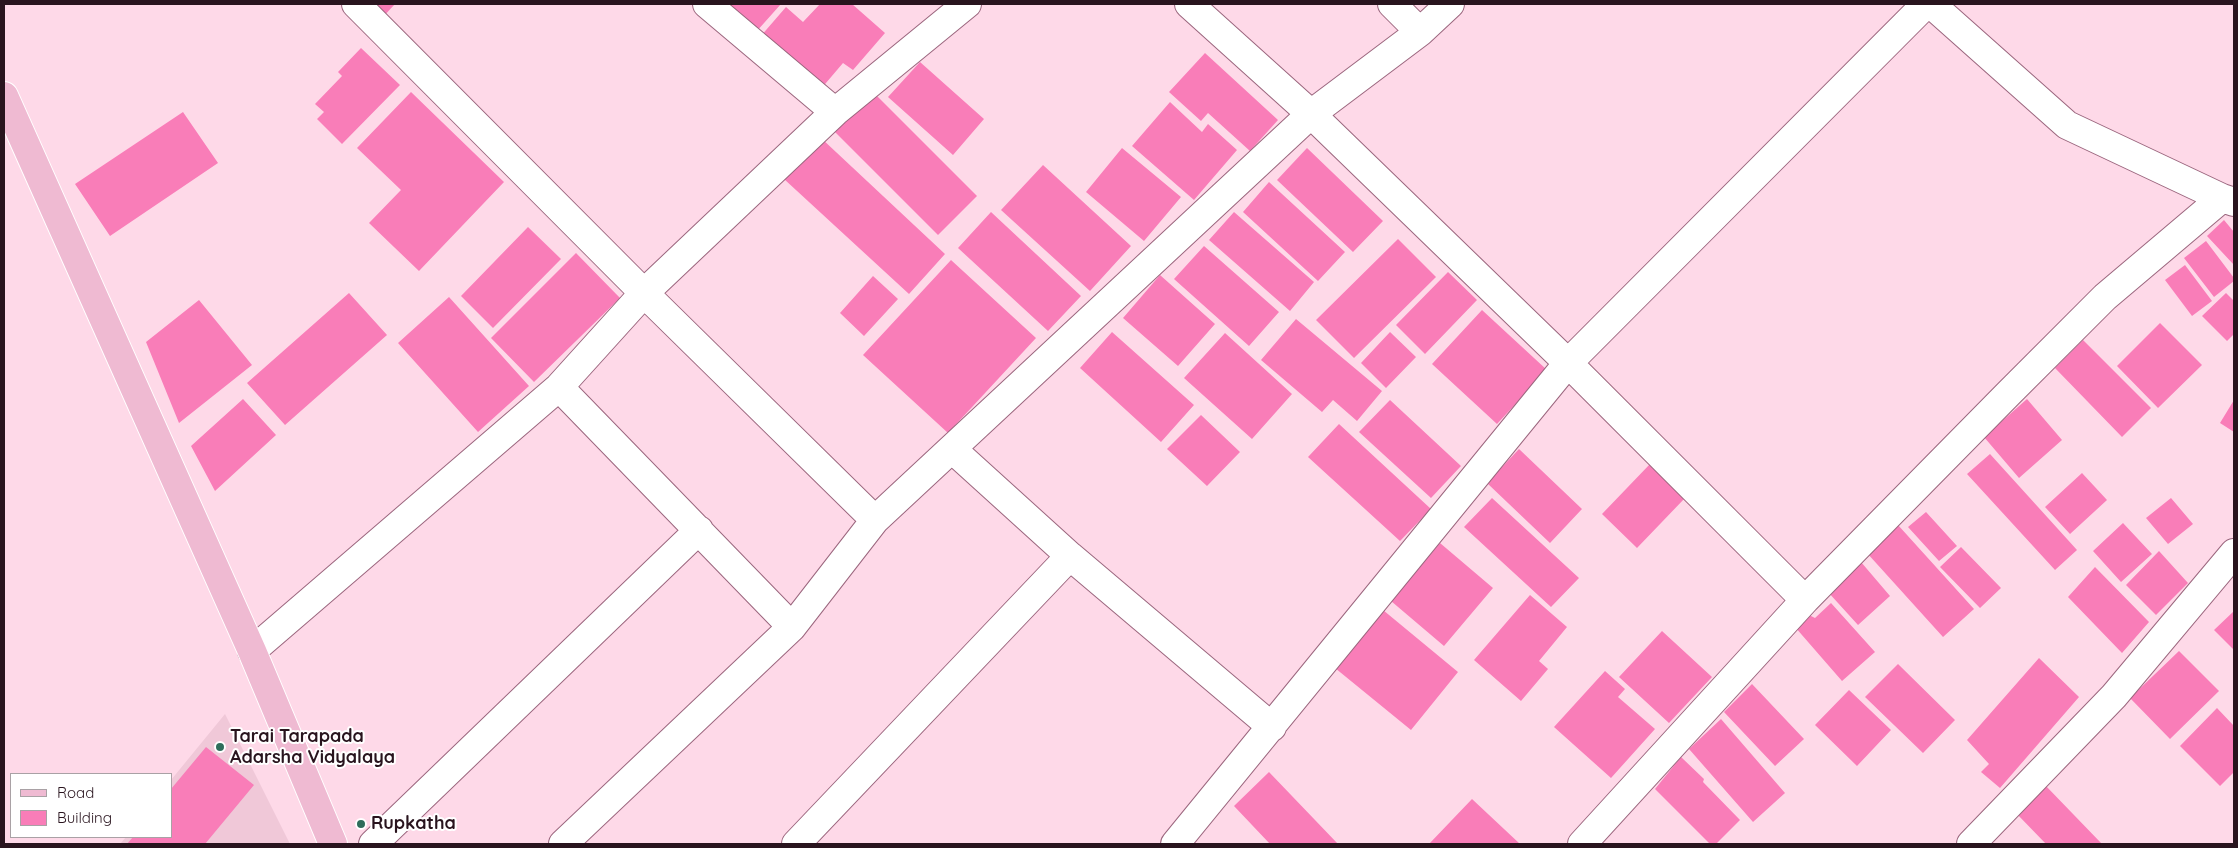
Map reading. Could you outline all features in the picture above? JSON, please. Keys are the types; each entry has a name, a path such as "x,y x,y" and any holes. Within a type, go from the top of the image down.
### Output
{"main road":[{"path":"4,96 252,651 333,844"}],"street":[{"path":"356,4 644,293 875,520"},
{"path":"707,4 835,112"},
{"path":"252,651 559,388 644,293 835,112 967,4"},
{"path":"1189,4 1311,114 1568,363 1805,600"},
{"path":"1392,4 1420,32"},
{"path":"563,844 792,627 875,520 1311,114 1420,32 1450,4"},
{"path":"1175,844 1568,363 1926,4"},
{"path":"1582,844 1805,600 2105,297 2228,200 2067,125 1931,4"},
{"path":"559,388 792,627"},
{"path":"952,449 1070,556 1272,727"},
{"path":"372,844 699,530"},
{"path":"1971,844 2114,696 2234,553"},
{"path":"796,844 1070,556"}],"shaded area":[{"name":"Tarai Tarapada Adarsha Vidyalaya","path":"225,714 290,844 120,844 125,838 172,838 172,779"}],"building":[{"path":"364,4 395,4 381,19"},
{"path":"724,4 781,4 756,32"},
{"path":"820,4 852,4 885,33 853,70 843,63 820,90 760,37 786,7 803,22"},
{"path":"361,48 400,85 342,144 317,119 324,112 315,104 342,76 338,72"},
{"path":"1205,53 1278,120 1250,151 1208,113 1201,121 1169,92"},
{"path":"920,62 984,119 953,155 888,97"},
{"path":"872,91 977,196 938,235 833,130"},
{"path":"411,92 504,182 419,271 369,223 401,190 357,148"},
{"path":"1170,102 1202,132 1208,124 1237,150 1194,200 1132,146"},
{"path":"183,112 218,163 110,236 75,184"},
{"path":"821,138 945,254 909,294 784,179"},
{"path":"1122,148 1181,197 1144,241 1086,192"},
{"path":"1307,148 1383,221 1353,252 1277,180"},
{"path":"1043,165 1131,246 1090,291 1001,210"},
{"path":"1269,182 1345,252 1318,281 1243,212"},
{"path":"991,212 1081,296 1048,331 958,248"},
{"path":"1234,212 1314,282 1290,311 1209,240"},
{"path":"2224,220 2234,232 2234,265 2207,236"},
{"path":"528,227 561,259 493,328 461,296"},
{"path":"1398,239 1436,277 1354,358 1316,320"},
{"path":"2206,241 2234,278 2234,281 2214,297 2184,258"},
{"path":"1204,246 1279,312 1249,346 1174,279"},
{"path":"576,253 620,298 534,382 491,338"},
{"path":"951,260 1036,338 948,433 863,355"},
{"path":"2185,265 2212,301 2192,316 2165,280"},
{"path":"1448,272 1477,300 1425,354 1396,325"},
{"path":"1160,275 1215,324 1178,366 1123,318"},
{"path":"873,276 898,299 864,336 840,313"},
{"path":"349,293 387,335 285,425 247,383"},
{"path":"2226,293 2234,301 2234,334 2227,341 2202,316"},
{"path":"449,297 529,386 478,432 398,343"},
{"path":"199,300 252,365 179,423 146,342"},
{"path":"1482,310 1547,370 1497,424 1432,364"},
{"path":"1296,319 1382,391 1357,421 1333,400 1322,412 1261,360"},
{"path":"2160,323 2202,365 2158,408 2117,366"},
{"path":"1112,332 1194,405 1161,442 1080,368"},
{"path":"1390,332 1416,357 1386,388 1361,363"},
{"path":"1225,333 1292,394 1252,439 1184,378"},
{"path":"2083,340 2151,408 2122,437 2055,368"},
{"path":"243,399 276,435 215,491 191,446"},
{"path":"2027,399 2062,440 2019,478 1984,437"},
{"path":"1390,400 1461,466 1431,498 1359,432"},
{"path":"2234,400 2234,432 2220,423"},
{"path":"1201,415 1240,452 1207,486 1167,449"},
{"path":"1339,424 1431,509 1400,541 1308,457"},
{"path":"1519,449 1582,509 1550,543 1487,483"},
{"path":"1990,454 2077,550 2055,570 1967,474"},
{"path":"1650,464 1685,498 1637,548 1602,514"},
{"path":"2082,473 2107,500 2070,534 2045,507"},
{"path":"1492,498 1579,578 1551,607 1464,527"},
{"path":"2171,498 2193,524 2168,544 2146,518"},
{"path":"1926,512 1957,546 1939,561 1908,527"},
{"path":"2123,523 2152,554 2121,582 2093,551"},
{"path":"1898,525 1974,609 1943,637 1867,553"},
{"path":"1440,543 1493,588 1444,646 1391,601"},
{"path":"1961,547 2001,588 1980,608 1940,567"},
{"path":"2159,551 2188,583 2156,615 2126,585"},
{"path":"1861,562 1890,596 1858,625 1828,592"},
{"path":"2095,567 2149,622 2122,653 2068,597"},
{"path":"1530,595 1567,627 1539,661 1548,669 1521,701 1474,660"},
{"path":"1831,603 1875,652 1842,681 1795,627 1809,615 1815,618"},
{"path":"1383,610 1458,672 1411,730 1335,668"},
{"path":"2234,611 2234,650 2214,630"},
{"path":"1662,631 1712,677 1669,723 1619,677"},
{"path":"2179,651 2219,691 2170,739 2130,698"},
{"path":"2039,658 2079,697 2000,788 1981,772 1989,764 1967,740"},
{"path":"1898,664 1955,720 1923,753 1865,697"},
{"path":"1605,671 1625,689 1618,697 1655,729 1611,778 1554,727"},
{"path":"1752,684 1804,739 1775,766 1724,712"},
{"path":"1849,690 1891,730 1857,766 1815,725"},
{"path":"2217,708 2234,726 2234,772 2220,786 2180,746"},
{"path":"1721,719 1785,793 1753,822 1689,749"},
{"path":"206,747 254,785 205,844 127,844 132,838 172,838 172,788"},
{"path":"1681,757 1704,779 1703,782 1740,820 1716,844 1710,844 1655,789"},
{"path":"1269,772 1338,844 1270,844 1234,806"},
{"path":"2045,785 2102,844 2046,844 2016,813"},
{"path":"1472,799 1520,844 1429,844"}],"place":[{"name":"Tarai Tarapada Adarsha Vidyalaya","path":"220,747"},
{"name":"Rupkatha","path":"361,824"}]}
